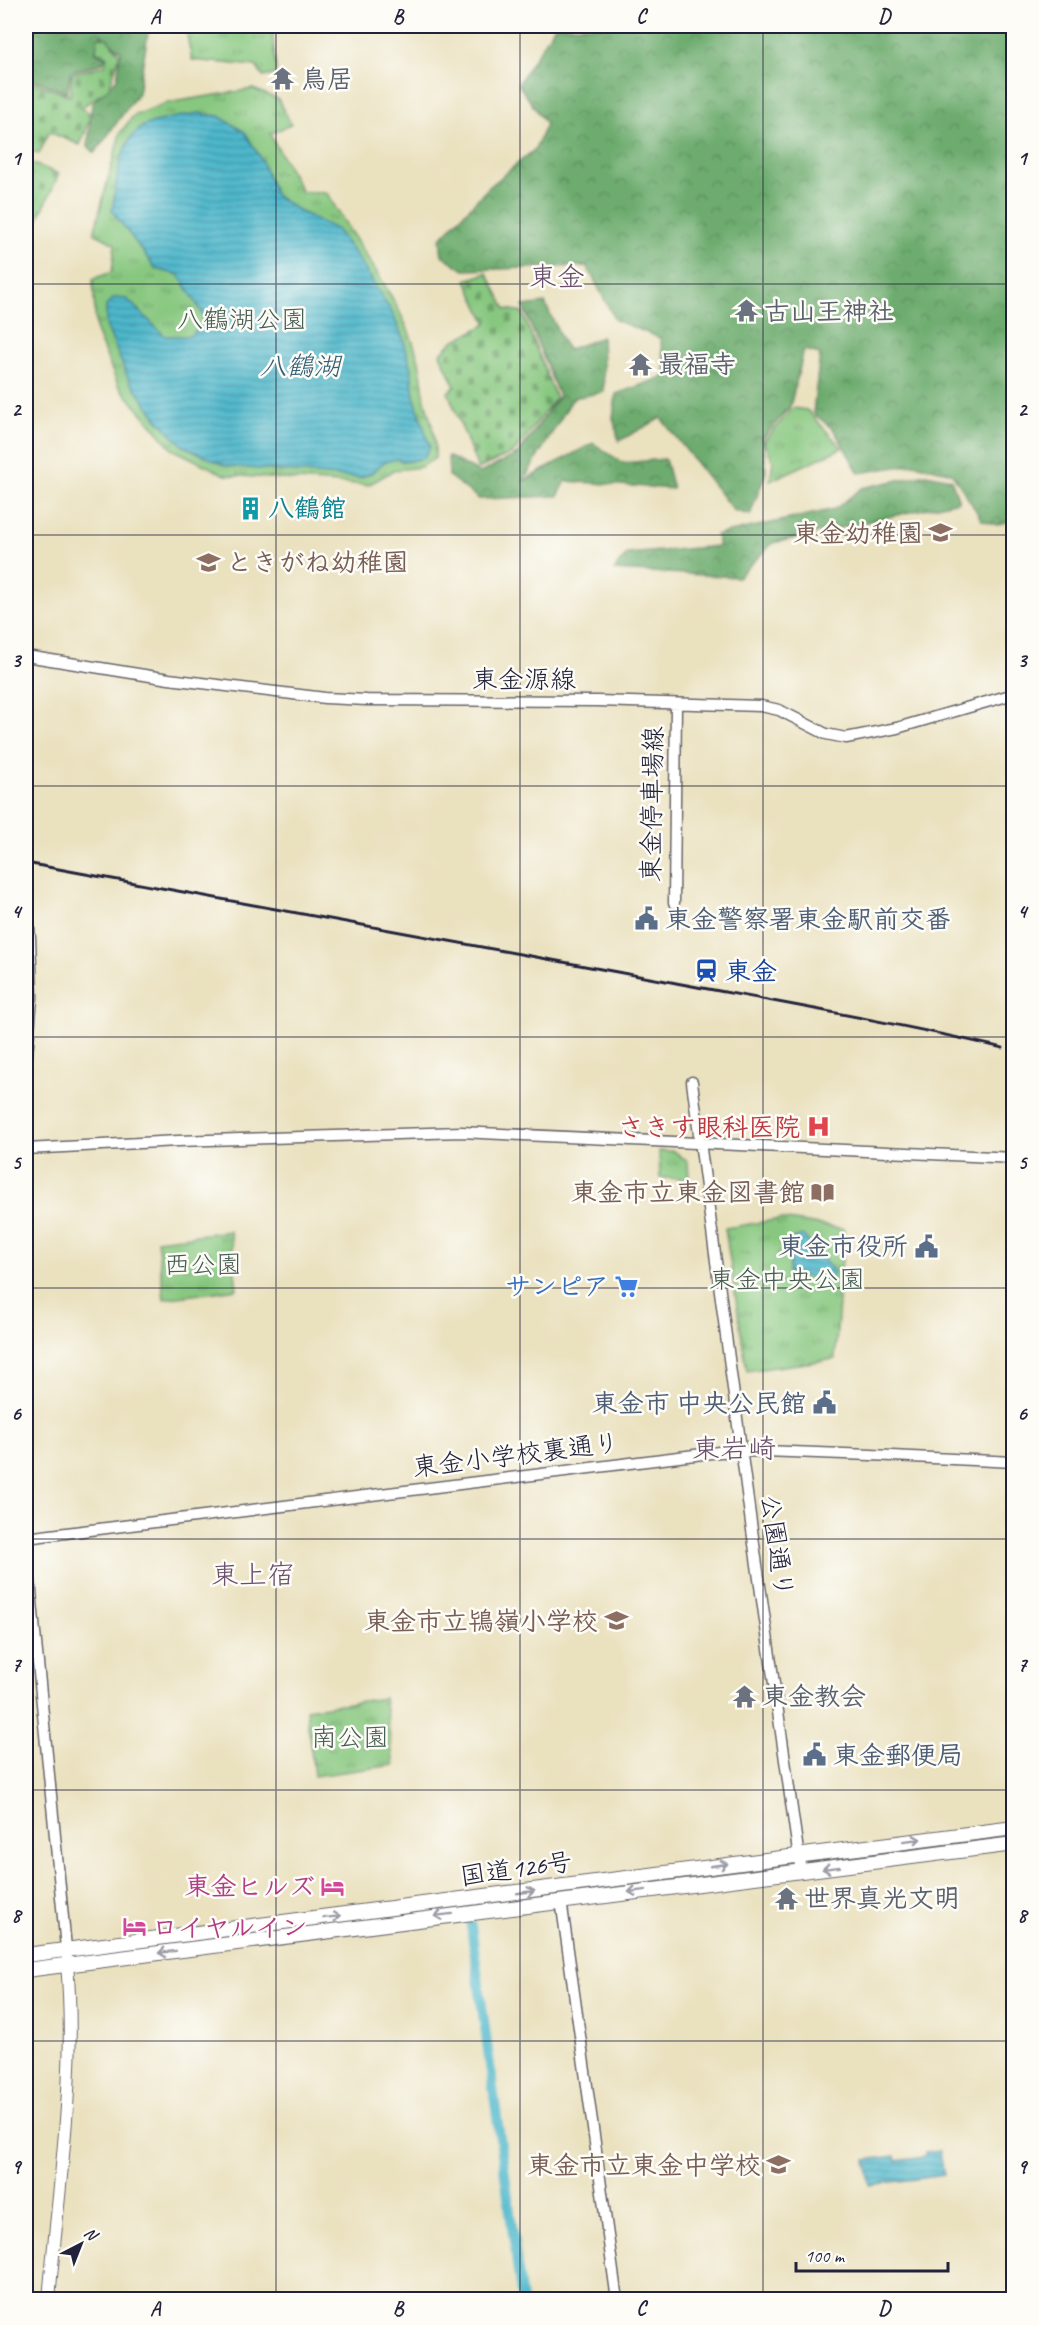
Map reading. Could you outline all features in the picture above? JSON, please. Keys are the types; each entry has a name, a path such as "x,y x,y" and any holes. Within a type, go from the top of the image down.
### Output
{"highway":[{"name":"国道126号","path":"26,1970 67,1957 798,1855 1014,1828"},
{"name":"国道126号","path":"26,1955 67,1957 801,1872 1014,1844"}],"main road":[{"path":"49,2300 64,2153 71,2003 67,1957"}],"street":[{"name":"東金源線","path":"26,656 169,679 325,698 769,707 826,734 846,738 897,728 1014,694"},
{"name":"東金停車場線","path":"674,903 676,704"},
{"path":"26,893 32,997 26,1068"},
{"name":"公園通り","path":"692,1083 741,1451 801,1872"},
{"path":"26,1149 104,1144 461,1132 1012,1158 1014,1199"},
{"name":"東金小学校裏通り","path":"26,1540 534,1474 741,1451 1014,1462"},
{"path":"26,1540 67,1957"},
{"path":"561,1900 617,2300"}],"green space":[{"path":"26,26 149,27 138,93 95,153 88,146 92,103 117,79 121,51 101,35 95,52 106,58 102,63 71,72 67,93 26,77"},
{"path":"185,26 272,26 276,70 274,75 263,77 256,66 192,60"},
{"path":"555,26 1013,26 1013,520 997,525 982,520 952,473 915,464 859,473 834,430 813,413 820,354 804,350 790,407 763,438 766,472 750,515 733,510 661,418 619,441 613,418 616,394 666,376 660,338 615,320 587,266 464,270 442,255 440,239 488,188 535,149 546,124 518,84"},
{"path":"98,37 107,38 120,54 109,88 81,108 92,114 80,145 49,132 39,154 26,149 26,80 70,96 72,74 105,65 107,57 96,51"},
{"name":"八鶴湖","path":"253,89 278,99 291,124 270,134 302,192 327,193 400,312 419,360 435,443 435,458 421,467 395,470 368,485 225,475 172,449 118,385 96,331 93,279 112,272 115,244 94,233 120,133 133,116 166,103"},
{"path":"26,161 59,174 35,227 26,218"},
{"path":"487,273 506,309 522,312 556,398 514,452 478,469 448,392 455,387 440,354 453,341 487,324 466,280"},
{"path":"545,303 567,350 602,337 604,392 573,398 523,481 593,443 623,463 665,459 673,489 566,481 558,496 479,499 449,476 448,456 480,473 518,454 559,396 523,306"},
{"path":"793,408 807,410 842,448 770,481 773,461 764,441"},
{"path":"926,474 951,479 959,501 773,543 738,577 614,570 627,554 719,546 716,535 835,509 862,488"},
{"path":"659,1151 674,1151 688,1162 689,1179 660,1178"},
{"name":"東金中央公園","path":"781,1219 844,1229 835,1359 747,1371 725,1228"},
{"name":"西公園","path":"230,1231 237,1289 164,1299 157,1240"},
{"name":"南公園","path":"384,1698 394,1765 314,1776 306,1709"}],"water":[{"name":"八鶴湖","path":"198,113 219,116 245,132 261,159 276,196 301,212 336,229 356,255 393,314 404,341 411,369 414,396 430,447 424,458 405,462 397,459 384,462 373,472 360,478 226,466 183,446 157,419 128,378 106,325 106,306 114,298 127,299 165,336 190,336 204,323 201,311 179,275 156,269 112,211 123,152 135,133 144,126"},
{"path":"803,1235 834,1272 829,1281 788,1273 794,1238"},
{"path":"940,2151 944,2175 870,2185 866,2160 895,2156 896,2161 925,2157 925,2153"}],"waterway":[{"path":"471,1926 522,2300"}],"railway":[{"path":"26,863 576,964 916,1029 1003,1048"}],"place":[{"name":"鳥居","path":"283,79"},
{"name":"古山王神社","path":"746,311"},
{"name":"最福寺","path":"640,364"},
{"name":"八鶴館","path":"250,508"},
{"name":"東金幼稚園","path":"941,533"},
{"name":"ときがね幼稚園","path":"208,562"},
{"name":"東金警察署東金駅前交番","path":"647,919"},
{"name":"東金","path":"707,971"},
{"name":"さきす眼科医院","path":"818,1127"},
{"name":"東金市立東金図書館","path":"823,1192"},
{"name":"東金市役所","path":"926,1246"},
{"name":"サンピア","path":"627,1286"},
{"name":"東金市 中央公民館","path":"824,1403"},
{"name":"東金市立鴇嶺小学校","path":"616,1621"},
{"name":"東金教会","path":"744,1696"},
{"name":"東金郵便局","path":"815,1755"},
{"name":"東金ヒルズ","path":"333,1886"},
{"name":"世界真光文明","path":"786,1898"},
{"name":"ロイヤルイン","path":"134,1927"},
{"name":"東金市立東金中学校","path":"779,2165"}],"district":[{"name":"東金","path":"557,276"},
{"name":"東岩崎","path":"734,1448"},
{"name":"東上宿","path":"253,1574"}],"park label":[{"name":"八鶴湖公園","path":"242,319"}]}
